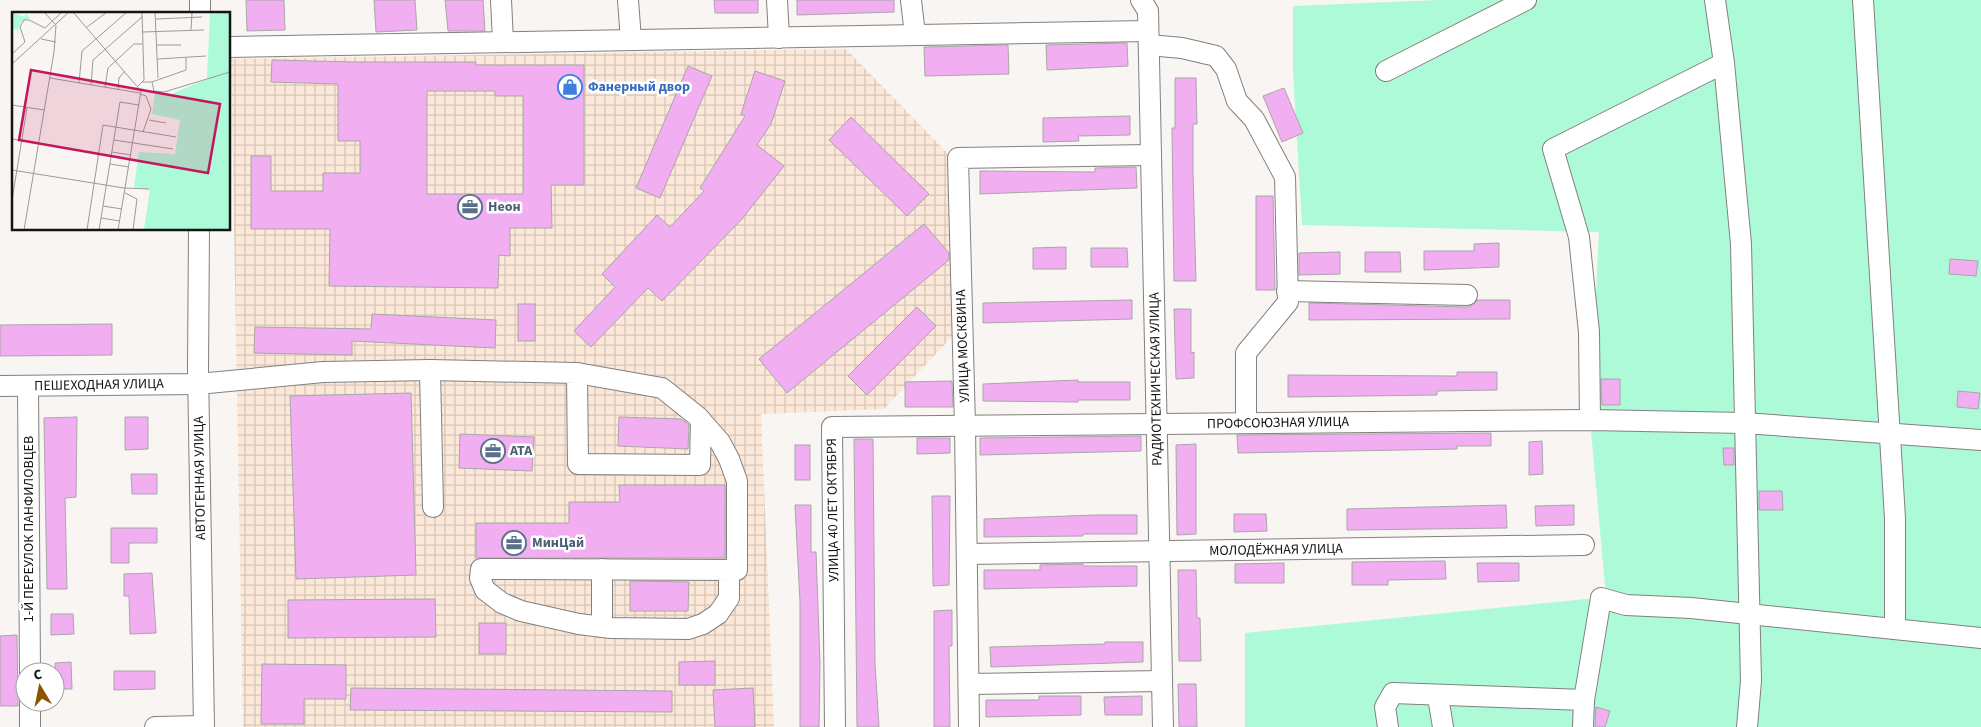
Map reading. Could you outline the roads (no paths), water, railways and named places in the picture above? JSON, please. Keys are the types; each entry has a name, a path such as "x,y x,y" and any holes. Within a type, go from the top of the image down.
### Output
{"street":[{"path":"501,0 503,41"},
{"path":"628,0 631,40"},
{"path":"777,0 779,38"},
{"path":"912,0 915,35"},
{"name":"РАДИОТЕХНИЧЕСКАЯ УЛИЦА","path":"1141,0 1148,11 1149,38 1163,727"},
{"path":"1386,71 1526,0"},
{"path":"1715,0 1724,64 1742,244 1744,423 1751,681 1747,727"},
{"path":"1863,0 1895,518 1895,629"},
{"path":"230,48 503,41 915,35 1149,38 1216,56 1226,68 1237,100 1254,119 1285,177 1288,302 1246,353 1246,423"},
{"path":"1590,420 1589,332 1579,237 1553,149 1724,64"},
{"name":"УЛИЦА МОСКВИНА","path":"969,727 966,426 958,158 1151,155"},
{"name":"АВТОГЕННАЯ УЛИЦА","path":"199,230 198,384 204,726"},
{"path":"1287,291 1467,295"},
{"path":"430,370 433,507"},
{"name":"ПЕШЕХОДНАЯ УЛИЦА","path":"0,386 198,384 324,372 430,370 577,373 662,388 701,420 720,442 730,459 737,481 738,570 729,570"},
{"path":"577,373 578,464 700,466 701,420"},
{"name":"1-Й ПЕРЕУЛОК ПАНФИЛОВЦЕВ","path":"28,386 30,662"},
{"name":"ПРОФСОЮЗНАЯ УЛИЦА","path":"966,426 1590,420 1744,423 1981,440"},
{"name":"УЛИЦА 40 ЛЕТ ОКТЯБРЯ","path":"835,727 832,427 966,426"},
{"name":"МОЛОДЁЖНАЯ УЛИЦА","path":"968,554 1584,545"},
{"path":"480,569 729,570 729,598 718,614 702,624 688,629 602,627 529,613 502,604 485,590 480,578 480,569"},
{"path":"602,569 602,627"},
{"path":"1583,727 1584,700 1601,598 1626,605 1748,614 1981,638"},
{"path":"969,684 1162,682"},
{"path":"1388,727 1385,706 1393,693 1438,697 1584,700"},
{"path":"1438,697 1444,727"},
{"path":"30,712 30,727"},
{"path":"155,727 204,726"}],"place":[{"name":"Фанерный двор","path":"570,87"},
{"name":"Неон","path":"470,207"},
{"name":"АТА","path":"493,451"},
{"name":"МинЦай","path":"514,543"}]}
